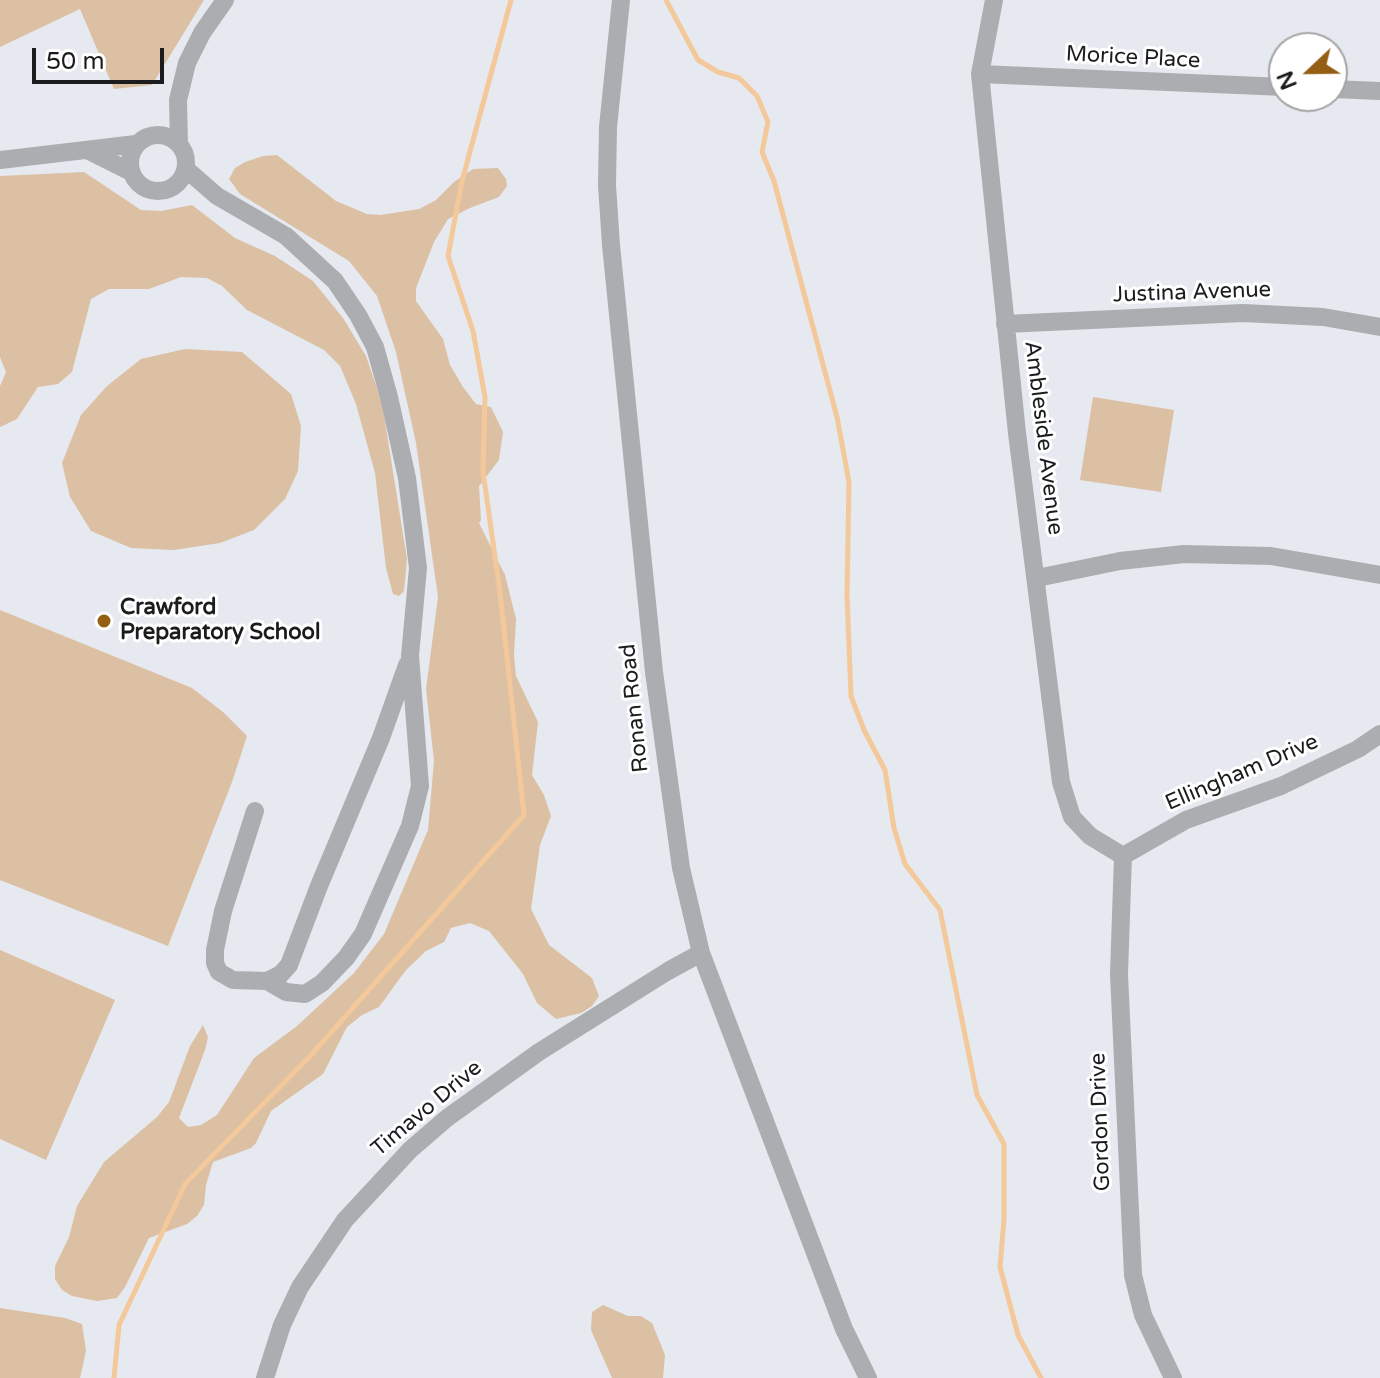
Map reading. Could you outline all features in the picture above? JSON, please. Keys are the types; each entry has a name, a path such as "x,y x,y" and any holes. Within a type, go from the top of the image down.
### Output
{"street":[{"path":"178,100 130,158 131,172 139,185 153,192 175,186 186,169 186,157 179,144 178,100 187,63 202,33 225,0"},
{"name":"Ronan Road","path":"621,0 608,127 607,185 611,245 667,776 681,868 701,953 844,1329 868,1378"},
{"name":"Ambleside Avenue","path":"994,0 980,74 1005,324 1061,782 1072,817 1090,836 1123,856"},
{"name":"Morice Place","path":"980,74 1268,86"},
{"path":"1348,90 1380,91"},
{"path":"0,160 167,136 179,144"},
{"path":"85,149 131,172"},
{"path":"186,169 217,196 258,218 312,258 335,281 375,347 407,478 418,568 410,656 420,775 417,801 410,826 363,934 322,983 305,994 286,992 267,981 227,979 215,963 223,911 255,811"},
{"path":"175,186 217,196"},
{"name":"Justina Avenue","path":"1005,324 1243,313 1323,317 1380,327"},
{"path":"1037,578 1120,561 1184,554 1271,556 1380,575"},
{"path":"267,981 281,974 289,965 381,738 410,656"},
{"name":"Ellingham Drive","path":"1123,856 1186,820 1281,786 1358,749 1380,734"},
{"name":"Gordon Drive","path":"1123,856 1119,974 1133,1275 1143,1315 1173,1378"},
{"name":"Timavo Drive","path":"265,1378 282,1325 300,1287 345,1220 410,1150 459,1109 539,1052 701,953"}],"shaded area":[{"path":"0,0 204,0 152,85 114,89 80,9 0,47"},
{"path":"277,155 336,201 367,214 419,209 436,200 473,169 498,168 506,179 507,186 499,197 448,219 434,242 416,288 416,301 443,339 450,365 463,387 476,404 491,407 503,432 499,460 479,486 479,523 505,575 516,619 516,676 538,722 532,775 544,795 551,816 540,845 531,909 549,945 592,978 599,996 592,1006 581,1013 556,1019 537,1003 523,974 489,931 470,923 451,928 444,942 426,951 406,970 379,1007 347,1027 323,1074 271,1111 251,1148 213,1162 204,1205 197,1216 187,1224 149,1238 117,1298 97,1301 72,1296 62,1290 55,1279 55,1266 69,1237 77,1206 104,1162 157,1117 169,1102 190,1046 203,1025 208,1037 205,1050 179,1118 188,1127 201,1125 217,1115 254,1058 297,1026 354,973 384,934 428,830 434,761 426,689 438,597 416,443 396,352 377,296 349,261 240,194 229,179 235,168 245,162"},
{"path":"84,172 141,210 161,211 192,205 235,238 275,256 313,281 343,318 366,356 382,403 407,559 404,591 399,596 393,594 386,568 375,473 356,404 340,366 324,350 247,310 222,286 207,278 181,277 149,289 109,289 91,299 72,372 58,384 38,387 17,419 0,427 0,386 6,372 0,357 0,176"},
{"path":"185,349 242,352 291,394 301,426 298,471 285,499 254,530 220,543 174,550 131,548 91,531 70,497 62,463 81,415 107,386 141,359"},
{"path":"1093,397 1174,410 1161,492 1080,480"},
{"path":"0,610 192,688 247,736 168,946 0,880"},
{"path":"0,950 115,1000 46,1160 0,1139"},
{"path":"603,1305 628,1316 641,1316 652,1323 665,1355 663,1378 612,1378 591,1330 592,1312"},
{"path":"0,1308 65,1318 82,1324 86,1351 80,1378 0,1378"}],"waterway":[{"path":"114,1378 119,1325 185,1184 312,1054 524,815 500,592 483,472 485,397 473,331 448,256 462,181 511,0"},
{"path":"666,0 698,60 718,72 739,78 757,96 768,122 762,152 774,181 837,417 849,482 847,595 851,696 885,770 894,828 905,864 940,910 977,1095 1004,1144 1004,1219 1000,1267 1018,1335 1041,1378"}],"place":[{"name":"Crawford Preparatory School","path":"104,621"}]}
